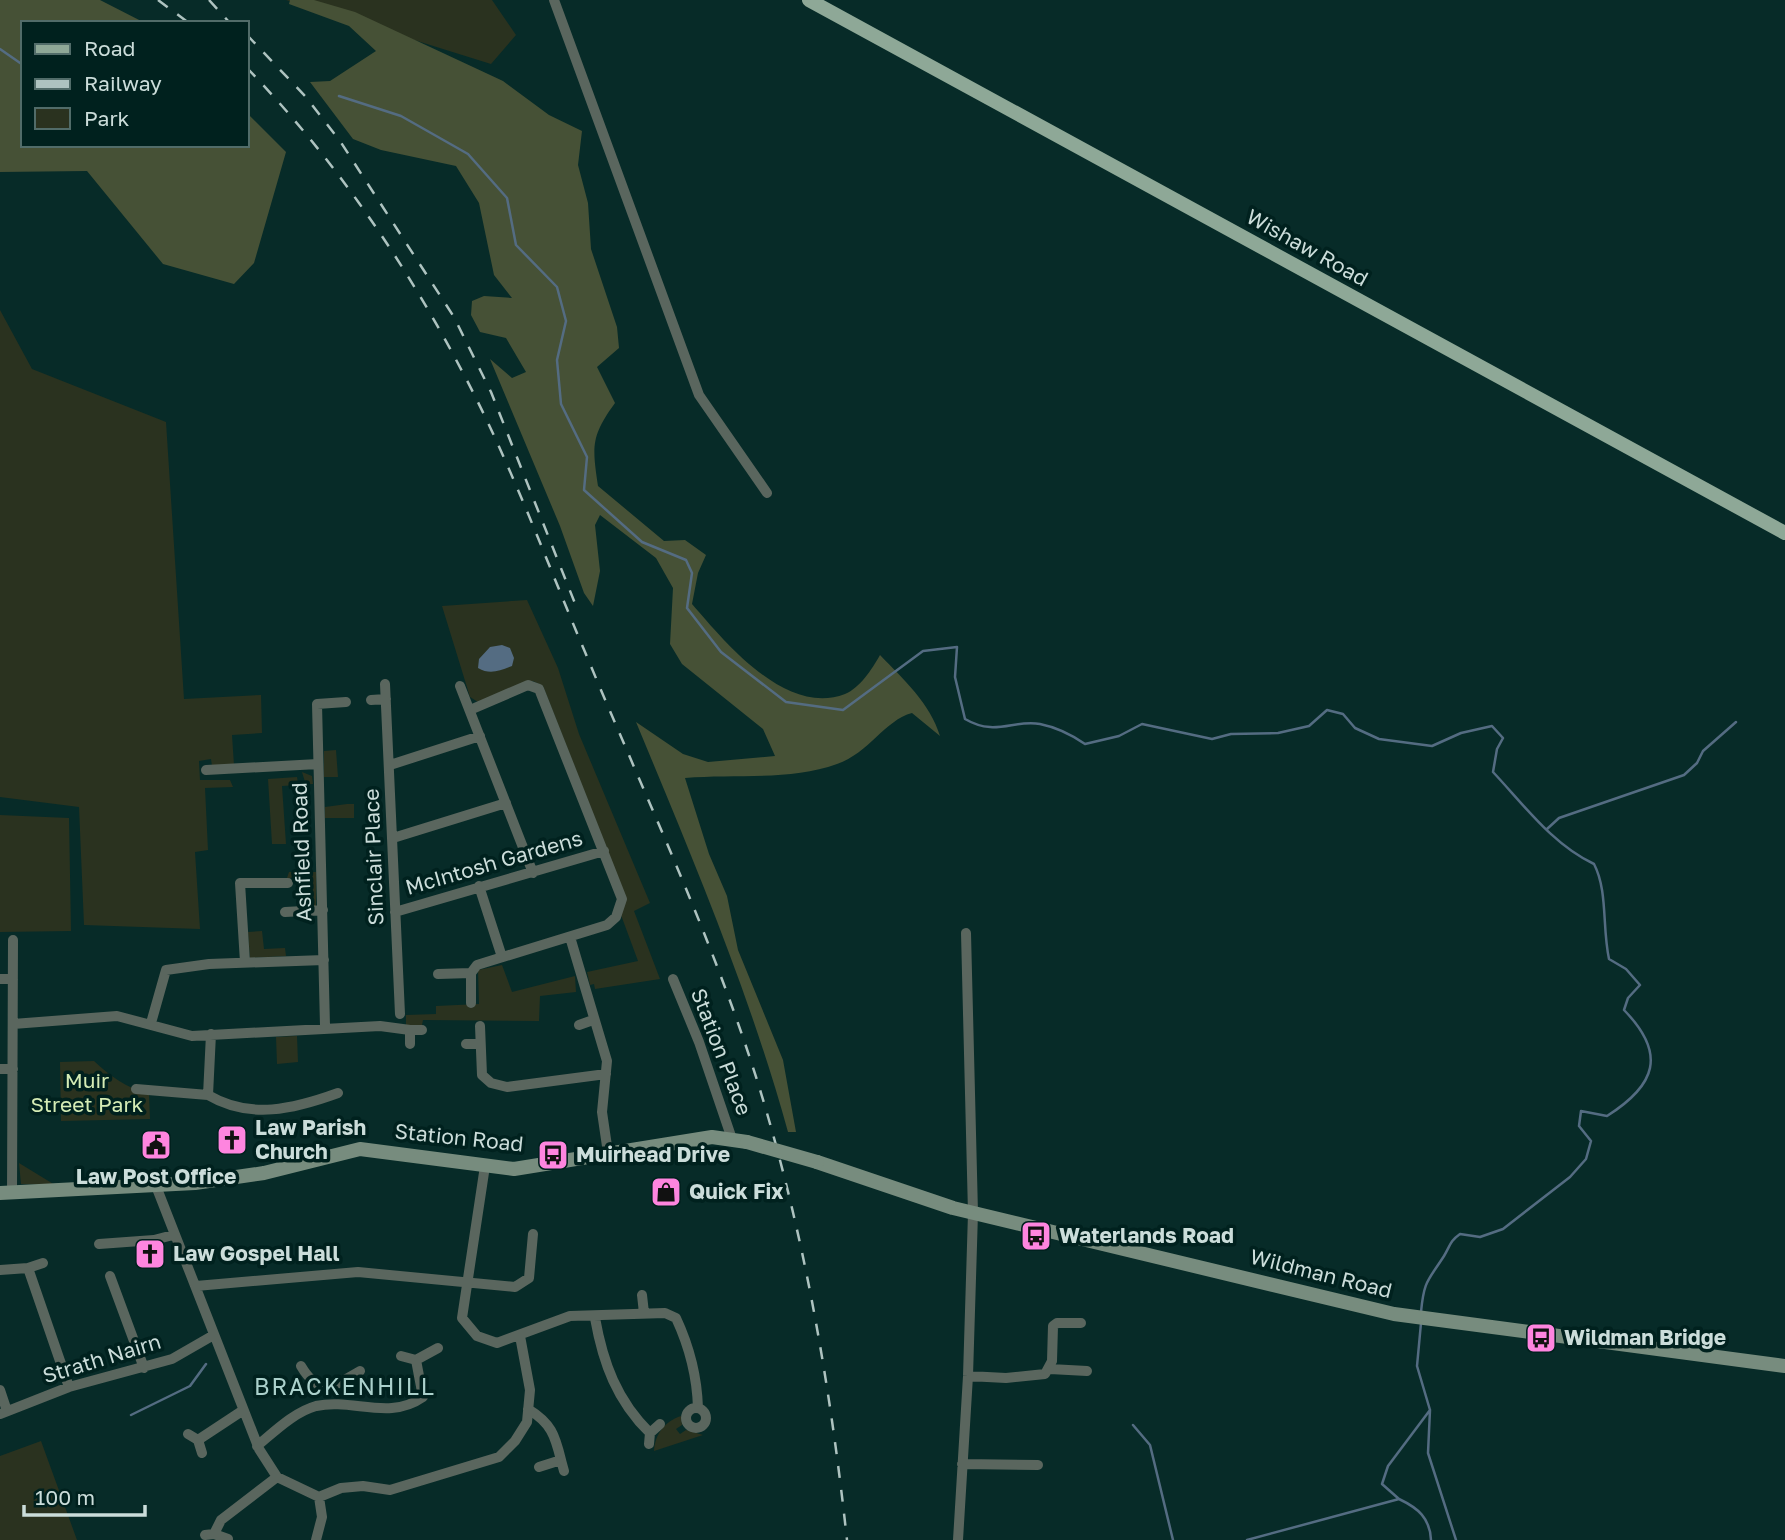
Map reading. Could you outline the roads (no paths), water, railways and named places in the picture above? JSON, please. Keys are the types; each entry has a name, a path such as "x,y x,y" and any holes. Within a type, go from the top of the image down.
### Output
{"main road":[{"name":"Wishaw Road","path":"809,0 1785,533"},
{"name":"Station Road","path":"6,1193 156,1186 264,1173 360,1150 485,1166 526,1168 712,1137 747,1142 817,1161"},
{"name":"Wildman Road","path":"817,1161 973,1213 1413,1317 1785,1366"}],"street":[{"path":"554,0 699,395 767,493"},
{"name":"Sinclair Place","path":"385,684 400,1014"},
{"path":"470,710 528,685 540,689 621,895 619,911 607,925 477,965 471,973 471,1003"},
{"path":"460,686 533,873"},
{"path":"371,700 386,699"},
{"name":"Ashfield Road","path":"325,1027 317,705 346,702"},
{"path":"390,765 480,736"},
{"path":"206,770 318,764"},
{"path":"393,838 506,803"},
{"name":"McIntosh Gardens","path":"395,912 604,851"},
{"path":"245,962 240,883 288,883"},
{"path":"479,886 502,957"},
{"path":"285,912 323,910"},
{"path":"958,1540 968,1376 973,1213 966,933"},
{"path":"570,937 607,1061 602,1112 608,1153"},
{"path":"6,1193 13,1069 13,940"},
{"path":"151,1023 166,970 245,962 324,960"},
{"path":"438,974 471,973"},
{"path":"0,979 13,979"},
{"name":"Station Place","path":"673,979 699,1042 732,1139"},
{"path":"13,1024 106,1016 151,1023 192,1036 371,1025 422,1030"},
{"path":"579,1025 593,1020"},
{"path":"480,1026 482,1075 498,1086 606,1074"},
{"path":"410,1030 410,1044"},
{"path":"208,1095 211,1034"},
{"path":"466,1044 479,1044"},
{"path":"0,1069 13,1069"},
{"path":"136,1088 208,1095 236,1110 305,1105 338,1093"},
{"path":"485,1166 462,1318 468,1328 477,1336 497,1343 570,1316 595,1318 643,1313 676,1318 690,1346 697,1383 698,1408"},
{"path":"156,1186 173,1235 196,1286 212,1336 257,1446 277,1477 319,1497 352,1487 390,1490 499,1457 515,1441 527,1422 530,1390 520,1336"},
{"path":"196,1286 358,1272 515,1287 529,1278 533,1234"},
{"path":"99,1244 154,1240 173,1235"},
{"path":"0,1270 28,1268 43,1263"},
{"path":"28,1268 69,1387"},
{"path":"110,1276 144,1368"},
{"path":"642,1295 643,1313"},
{"path":"595,1318 602,1355 629,1413 650,1439 660,1424"},
{"path":"968,1376 1006,1378 1045,1374 1050,1369 1053,1326 1057,1323 1081,1322"},
{"name":"Strath Nairn","path":"4,1413 69,1387 172,1359 212,1336"},
{"path":"401,1356 416,1360 438,1348"},
{"path":"257,1446 300,1413 318,1406 387,1410 416,1402 423,1397 416,1360"},
{"path":"300,1366 308,1378 321,1387 331,1388 360,1371"},
{"path":"1050,1369 1087,1371"},
{"path":"331,1388 332,1406"},
{"path":"0,1390 4,1413"},
{"path":"528,1409 546,1420 555,1433 564,1471"},
{"path":"198,1440 242,1411"},
{"path":"188,1434 198,1440 202,1452"},
{"path":"539,1468 561,1460"},
{"path":"962,1464 1038,1465"},
{"path":"228,1539 210,1535 221,1520 277,1477"},
{"path":"316,1540 321,1517 319,1497"}],"water":[{"path":"502,645 510,648 514,658 512,666 491,672 478,668 479,659 490,647"}],"waterway":[{"path":"0,49 21,64"},
{"path":"339,96 401,116 468,154 507,198 516,245 557,287 566,321 557,360 561,404 587,457 584,490 642,542 686,560 692,573 687,608 721,652 786,702 843,710 923,651 957,647 955,677 965,719 986,727 1040,724 1052,727 1085,744 1119,736 1142,724 1212,739 1231,734 1278,733 1309,726 1327,710 1343,714 1355,728 1379,739 1432,746 1461,733 1492,726 1503,738 1497,749 1493,772 1552,835 1594,864 1603,897 1609,959 1626,969 1640,985 1628,998 1624,1010 1638,1026 1646,1041 1650,1068 1636,1093 1607,1116 1581,1111 1579,1126 1591,1141 1586,1159 1570,1177 1503,1229 1480,1237 1460,1234 1454,1239 1428,1281 1421,1312"},
{"path":"1547,829 1559,818 1684,775 1697,763 1703,751 1736,722"},
{"path":"1421,1323 1417,1366 1430,1410 1428,1453 1456,1540"},
{"path":"131,1415 190,1386 206,1364"},
{"path":"1247,1540 1399,1499 1382,1484 1388,1466 1430,1410"},
{"path":"1133,1425 1150,1445 1173,1540"},
{"path":"1399,1499 1422,1515 1431,1540"}],"railway":[{"path":"158,0 186,21"},
{"path":"209,0 228,21"},
{"path":"248,36 305,96 340,141 454,317 491,392 578,611"},
{"path":"248,69 309,138 365,212 416,290 462,371 511,475 698,918 757,1080 802,1251 823,1366 847,1540"}],"place":[{"name":"Law Parish Church","path":"232,1140"},
{"name":"Law Post Office","path":"156,1145"},
{"name":"Muirhead Drive","path":"553,1155"},
{"name":"Quick Fix","path":"666,1192"},
{"name":"Waterlands Road","path":"1036,1236"},
{"name":"Law Gospel Hall","path":"150,1254"},
{"name":"Wildman Bridge","path":"1541,1338"}],"district":[{"name":"BRACKENHILL","path":"345,1387"}],"park label":[{"name":"Muir Street Park","path":"87,1093"}]}
